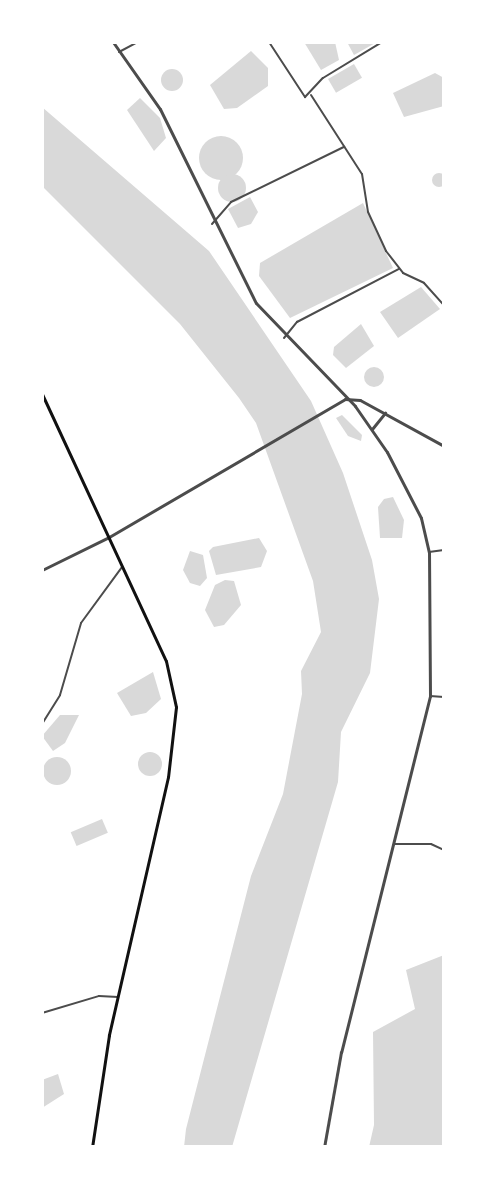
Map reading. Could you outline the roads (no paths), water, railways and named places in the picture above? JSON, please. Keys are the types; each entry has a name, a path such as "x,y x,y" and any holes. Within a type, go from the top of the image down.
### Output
{"main road":[{"path":"42,394 166,661 177,721 118,997 92,1147"}],"street":[{"path":"113,42 160,109 212,224 256,303 284,338 372,429 412,497 429,552 430,696 395,844 341,1052 324,1147"},
{"path":"119,52 138,42"},
{"path":"269,42 302,96 311,95 323,78 382,42"},
{"path":"311,95 362,174 379,239 399,269 424,283 444,305"},
{"path":"212,224 231,202 344,147"},
{"path":"284,338 297,322 399,269"},
{"path":"42,570 109,537 345,399 384,412 444,446"},
{"path":"372,429 384,412"},
{"path":"429,552 444,550"},
{"path":"42,724 60,695 81,623 122,567"},
{"path":"430,696 444,697"},
{"path":"42,750 42,757"},
{"path":"395,844 431,844 444,850"},
{"path":"42,1013 99,996 118,997"}]}
